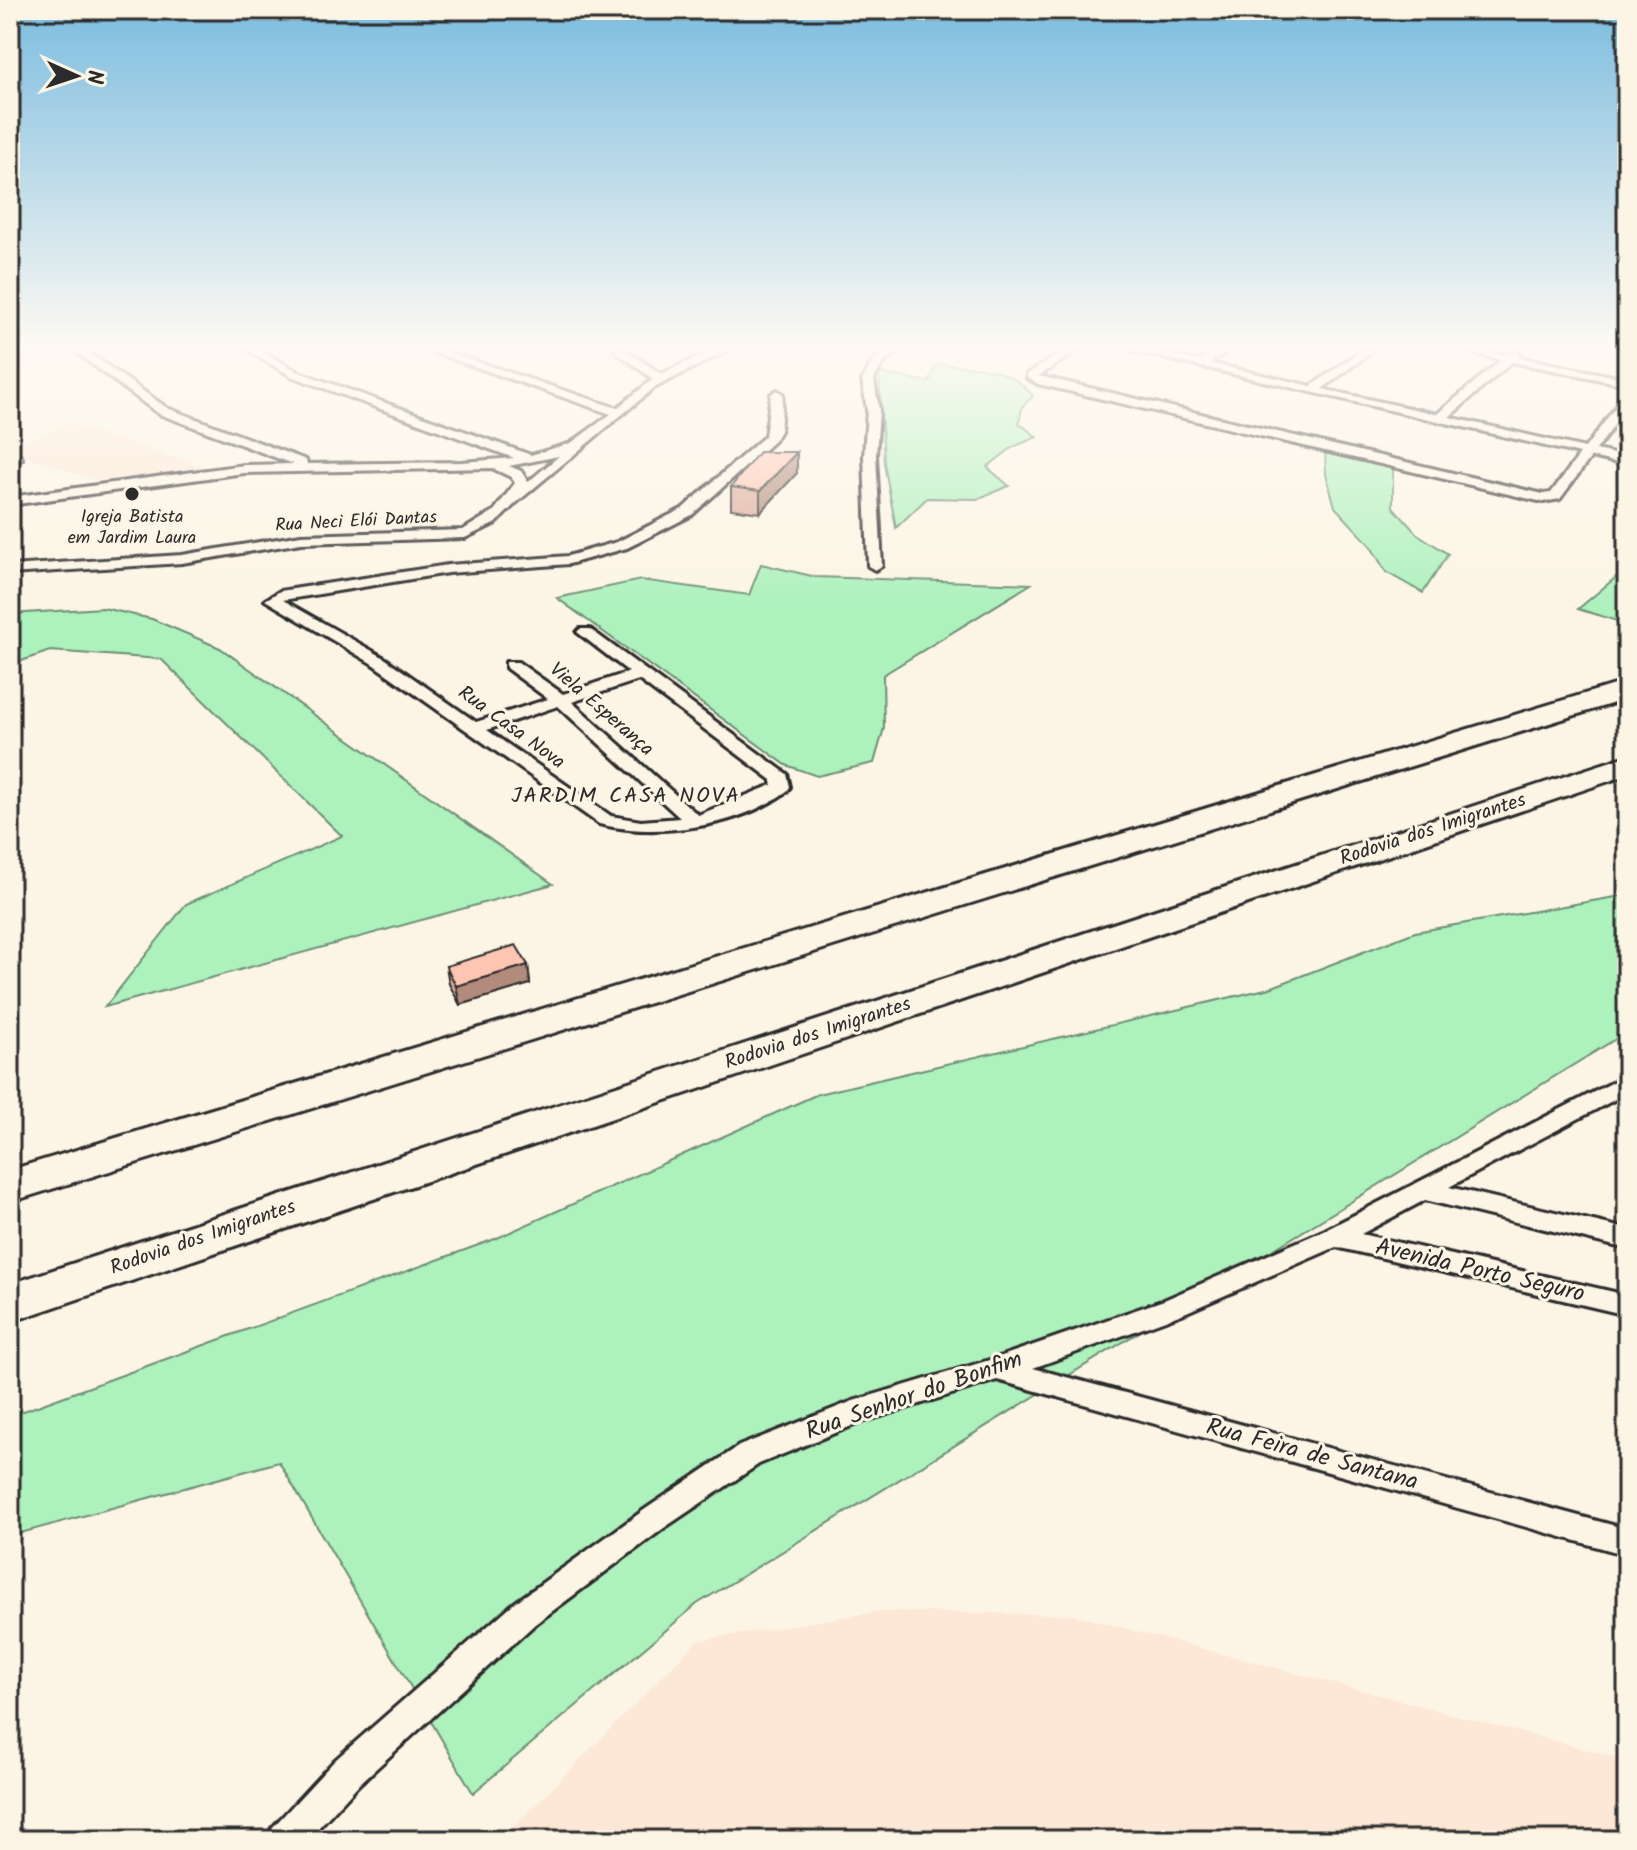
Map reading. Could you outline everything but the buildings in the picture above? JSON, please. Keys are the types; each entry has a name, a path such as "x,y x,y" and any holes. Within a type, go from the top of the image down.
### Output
{"highway":[{"path":"10,1186 1627,690"},
{"name":"Rodovia dos Imigrantes","path":"10,1303 1627,765"}],"street":[{"path":"229,436 309,467"},
{"path":"467,436 527,458"},
{"path":"452,549 591,436"},
{"path":"452,549 569,560 622,545 663,527 687,512 771,436"},
{"path":"871,436 875,566"},
{"path":"1275,436 1535,497 1555,496 1601,436"},
{"path":"1515,436 1627,461"},
{"path":"10,501 88,493 207,473 309,467 494,464 569,448 588,439"},
{"path":"494,464 521,479 512,502"},
{"name":"Rua Neci Elói Dantas","path":"10,570 182,559 301,539 452,549"},
{"name":"Rua Casa Nova","path":"452,549 280,595 272,600 377,660 605,820 638,826 695,822 719,816 777,791 782,783 781,778 585,632"},
{"name":"Viela Esperança","path":"512,665 561,700 695,822"},
{"path":"475,728 643,673"},
{"name":"Rua Senhor do Bonfim","path":"284,1840 347,1772 524,1614 654,1519 749,1455 853,1413 997,1369 1173,1307 1334,1237 1627,1083"},
{"path":"1426,1191 1627,1239"},
{"name":"Avenida Porto Seguro","path":"1334,1237 1627,1305"},
{"name":"Rua Feira de Santana","path":"997,1369 1627,1542"}],"shaded area":[{"path":"37,436 108,436 207,468 97,481 10,451 10,448"},
{"path":"881,1611 1074,1615 1627,1760 1627,1840 501,1840 697,1641"}],"green space":[{"path":"883,436 1037,437 1013,447 987,467 1009,486 977,499 927,498 896,528 884,463"},
{"path":"1325,449 1393,464 1393,507 1416,533 1448,554 1423,593 1386,572 1370,545 1335,507 1326,474"},
{"path":"761,564 816,577 1031,584 883,675 884,728 874,763 817,776 786,765 557,598 641,580 749,595"},
{"path":"1627,568 1627,624 1578,609"},
{"path":"103,608 152,619 220,648 553,884 105,1007 186,904 342,836 161,659 50,651 10,665 10,614"},
{"path":"1627,895 1627,1032 697,1604 473,1793 279,1462 10,1536 10,1416 495,1239 818,1094 1270,988 1415,932"}],"place":[{"name":"Igreja Batista em Jardim Laura","path":"132,494"}],"district":[{"name":"JARDIM CASA NOVA","path":"626,796"}]}
